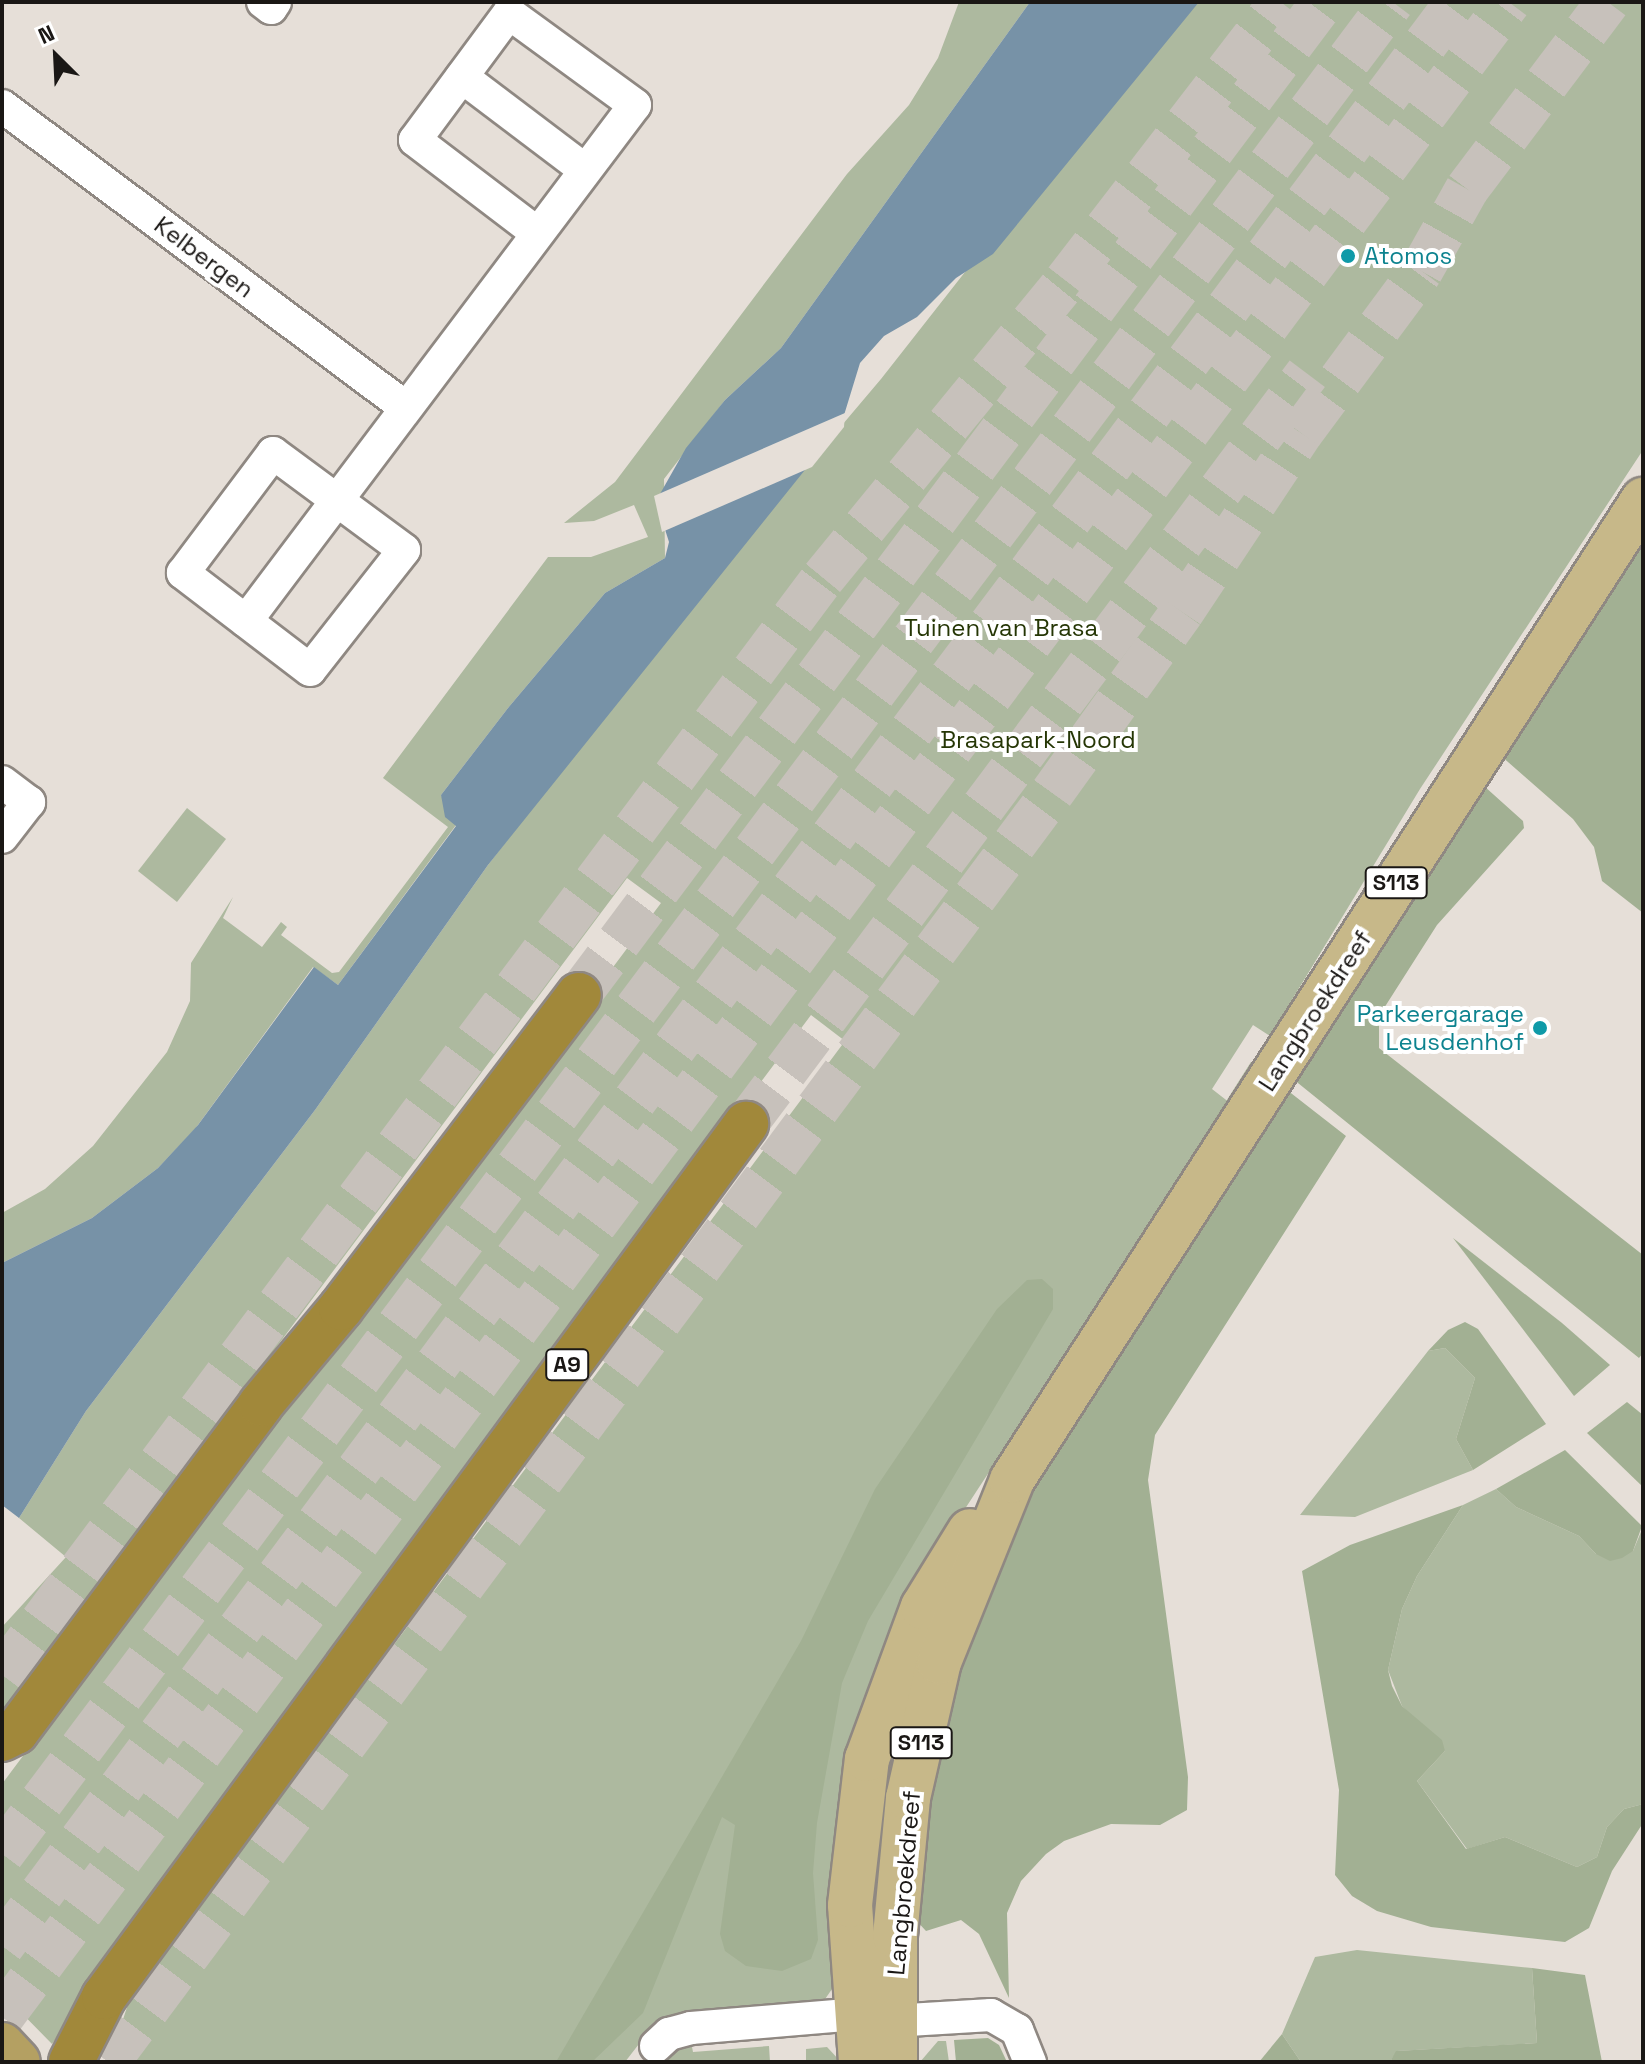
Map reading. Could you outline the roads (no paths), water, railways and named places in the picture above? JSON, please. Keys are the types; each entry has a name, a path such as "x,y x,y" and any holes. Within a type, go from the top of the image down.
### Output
{"highway":[{"path":"7,1745 261,1404 341,1308 579,995"},
{"name":"A9","path":"71,2062 86,2027 120,1976 746,1124"},
{"path":"2,2045 18,2062"}],"main road":[{"name":"Langbroekdreef","path":"895,2062 875,2017 850,1905 867,1759 923,1607 987,1505 1012,1480 1241,1122 1319,1009 1474,757 1643,500"},
{"path":"98,2062 120,1976"},
{"name":"Langbroekdreef","path":"861,2062 875,2017"}],"street":[{"path":"263,2 271,8 275,2"},
{"path":"246,621 635,105 509,13 415,140 537,233"},
{"path":"462,77 585,170"},
{"name":"Kelbergen","path":"2,106 405,407"},
{"path":"273,453 337,499 404,550 310,670 183,573 273,453"},
{"path":"2,782 29,802 2,837"},
{"path":"656,2046 669,2034 691,2028 875,2017 1001,2016 1017,2030 1030,2062"}],"water":[{"path":"1030,2 1199,2 993,254 956,278 917,317 884,336 860,363 841,425 488,865 315,1110 86,1411 19,1518 2,1505 2,1263 92,1218 158,1168 198,1125 314,967 338,985 456,826 445,817 441,795 508,708 605,593 665,558 669,542 656,501 686,448 725,400 781,348"}],"tunnel":[{"path":"2,1675 823,578 1066,281 1281,2"},
{"path":"579,995 1323,2"},
{"path":"2,1854 1392,2"},
{"path":"2,1946 1457,2"},
{"path":"2,2017 1509,2"},
{"path":"108,2062 1052,793 1182,612 1301,433 1421,271 1467,189 1608,2"},
{"path":"746,1124 1307,374"}],"place":[{"name":"Atomos","path":"1348,256"},
{"name":"Parkeergarage Leusdenhof","path":"1540,1028"}],"park label":[{"name":"Tuinen van Brasa","path":"1001,628"},
{"name":"Brasapark-Noord","path":"1038,740"}]}
